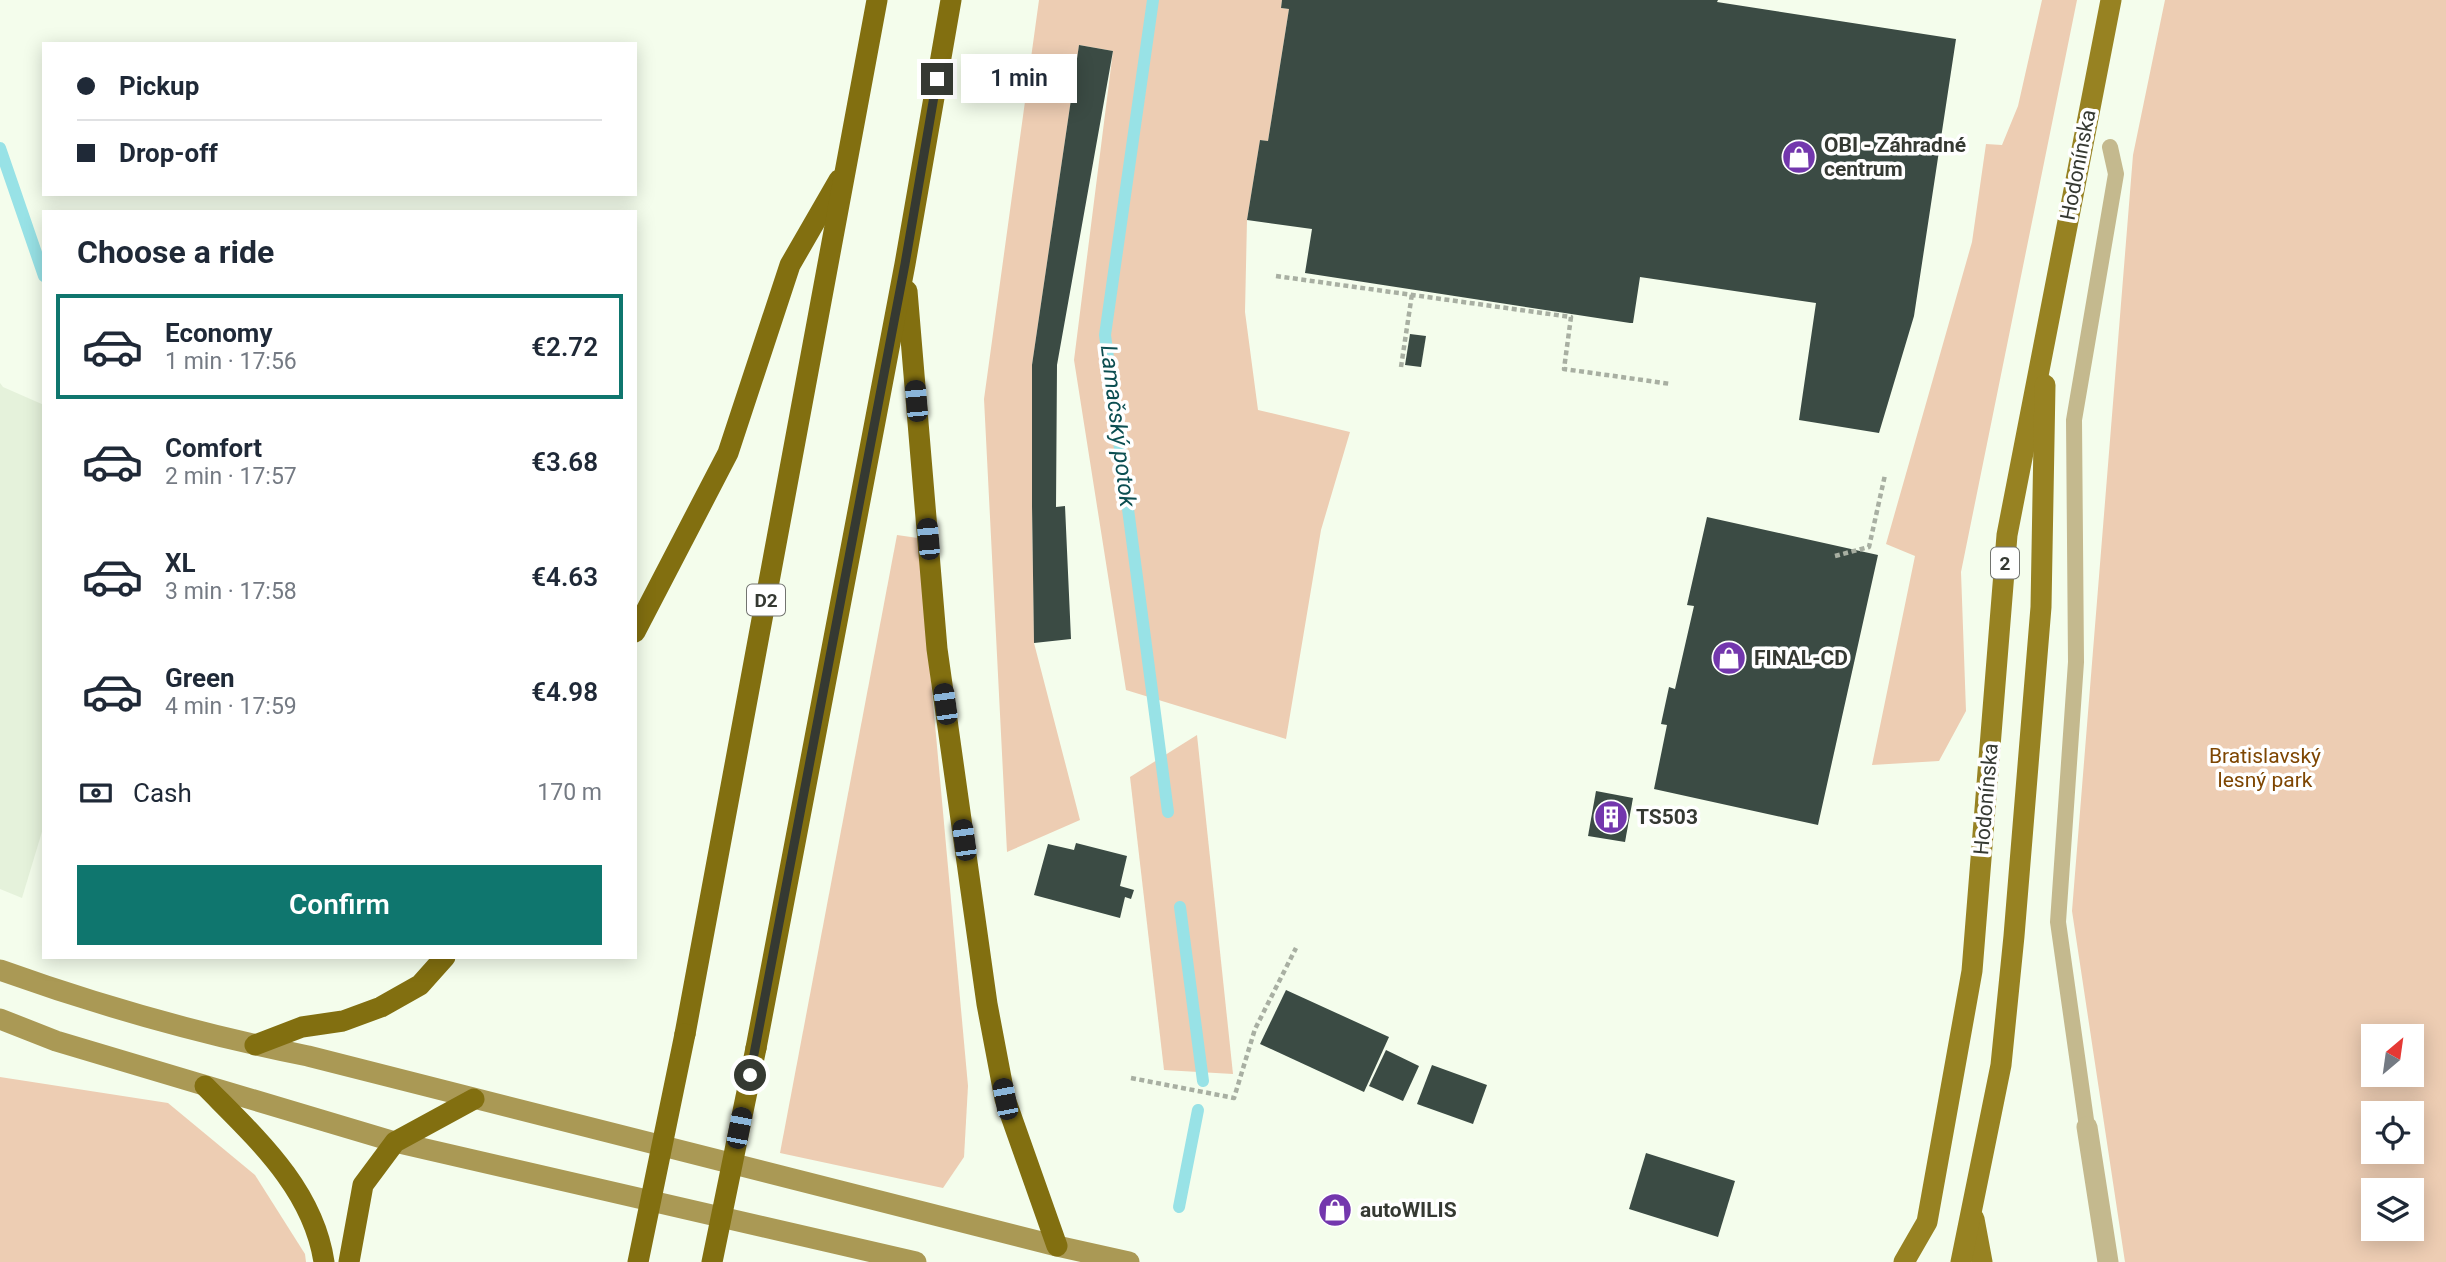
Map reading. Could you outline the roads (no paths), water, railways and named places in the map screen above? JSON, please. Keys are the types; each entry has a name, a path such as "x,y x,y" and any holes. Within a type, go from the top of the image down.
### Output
{"highway":[{"name":"D2","path":"638,1262 685,1034 877,0"},
{"path":"712,1262 905,264 951,0"},
{"path":"637,628 728,453 790,265 847,166"},
{"path":"905,264 937,649 987,1004 1005,1099 1057,1246"},
{"path":"255,1045 302,1027 343,1021 381,1007 420,985 443,959"},
{"path":"205,1086 261,1144 295,1185 321,1242 324,1262"},
{"path":"349,1262 363,1185 395,1142 474,1100"}],"main road":[{"name":"Hodonínska","path":"1904,1262 1927,1222 1972,971 2007,535 2111,0"},
{"name":"Hodonínska","path":"1961,1262 2001,1065 2016,909 2041,607 2046,330"},
{"path":"0,970 67,994 255,1045 1129,1262"},
{"path":"0,1019 56,1041 395,1142 916,1262"},
{"path":"1973,1210 1982,1262"}],"street":[{"path":"2087,1127 2108,1262"}],"lane":[{"path":"2087,1127 2058,922 2076,662 2074,420 2116,174 2110,147"}],"waterway":[{"name":"Lamačský potok","path":"1153,0 1105,335 1168,812"},
{"path":"0,148 42,270"},
{"name":"Lamačský potok","path":"1180,907 1203,1081"},
{"name":"Lamačský potok","path":"1179,1207 1198,1110"}],"place":[{"name":"OBI - Záhradné centrum","path":"1799,157"},
{"name":"FINAL-CD","path":"1729,658"},
{"name":"TS503","path":"1611,817"},
{"name":"autoWILIS","path":"1335,1210"}],"park label":[{"name":"Bratislavský lesný park","path":"2265,768"}]}
